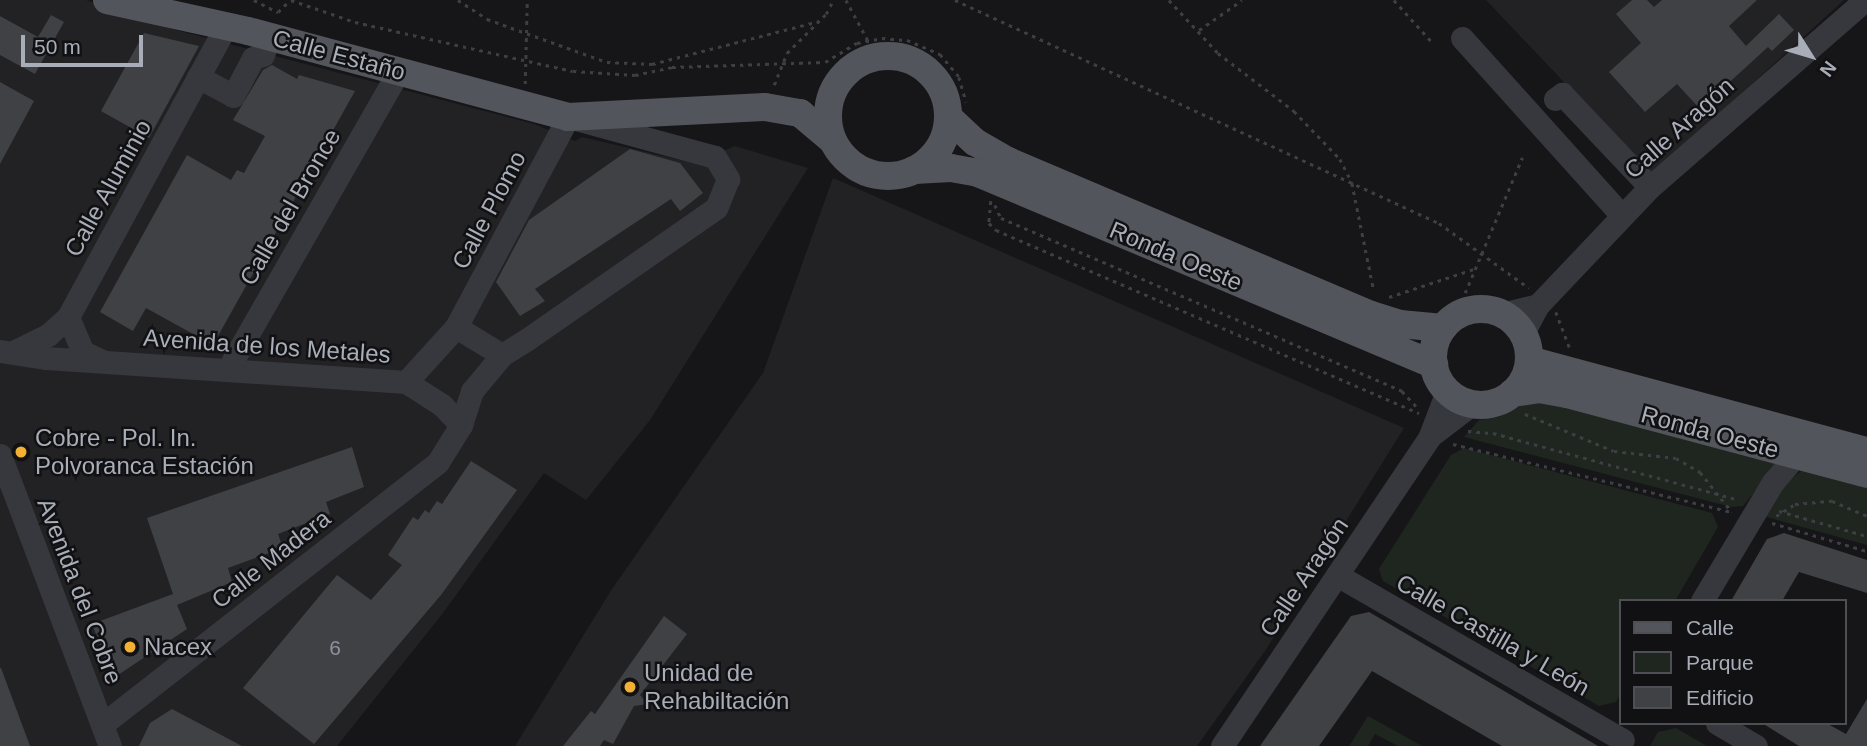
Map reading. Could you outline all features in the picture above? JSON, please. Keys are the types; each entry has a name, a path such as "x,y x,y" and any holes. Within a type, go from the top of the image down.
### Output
{"main road":[{"name":"Calle Estaño","path":"107,0 226,26 568,117 765,107 800,113 832,140"},
{"name":"Calle Estaño","path":"765,107 816,90 862,56"},
{"path":"862,56 907,58 937,81 959,114 939,148 914,170 876,176 842,157 832,140 827,120 829,100 862,56"},
{"name":"Ronda Oeste","path":"959,114 975,142 1020,166 1371,315 1400,324 1443,328"},
{"name":"Ronda Oeste","path":"914,170 951,168 978,173 1434,365"},
{"path":"1470,310 1502,314 1526,347 1515,403 1472,404 1447,391 1434,365 1436,339 1443,328 1470,310"},
{"name":"Ronda Oeste","path":"1526,347 1867,451"},
{"name":"Ronda Oeste","path":"1515,403 1539,389 1567,394 1867,474"}],"street":[{"name":"Calle Aragón","path":"1526,347 1540,296 1650,187 1865,0"},
{"name":"Calle Aluminio","path":"7,352 48,335 68,317 226,26"},
{"path":"198,77 233,96 253,58 263,55 269,37"},
{"path":"1462,38 1622,216"},
{"name":"Calle del Bronce","path":"228,369 398,72"},
{"path":"1555,99 1562,94 1650,187"},
{"name":"Calle Estaño","path":"502,355 716,208 728,179 715,157 568,117"},
{"name":"Calle Plomo","path":"456,327 568,117"},
{"path":"1502,314 1540,296"},
{"path":"68,317 83,352 103,362"},
{"path":"456,327 502,355"},
{"name":"Avenida de los Metales","path":"7,352 103,362 406,382 456,327"},
{"name":"Calle Madera","path":"103,724 438,462 461,425 472,391 502,355"},
{"path":"406,382 442,405 461,425"},
{"name":"Calle Aragón","path":"1437,430 1447,391"},
{"name":"Calle Aragón","path":"1222,746 1437,430 1472,404"},
{"path":"1703,599 1747,511 1797,454"},
{"name":"Avenida del Cobre","path":"0,455 110,746"},
{"name":"Calle Castilla y León","path":"1337,575 1625,736"},
{"path":"1720,725 1756,746"}],"path":[{"path":"254,0 278,12 291,0 355,22 526,63 635,75 672,67 825,62 868,41 907,40 940,54 959,77 959,114"},
{"path":"458,0 487,19 607,62 652,64 818,21"},
{"path":"525,106 527,0"},
{"path":"765,107 784,62 833,0"},
{"path":"846,0 868,41"},
{"path":"955,0 1439,223 1540,296 1571,349"},
{"path":"1169,0 1198,31 1294,111 1340,159 1352,183 1376,302 1477,268"},
{"path":"1198,31 1242,0"},
{"path":"1394,0 1433,43"},
{"path":"862,56 868,41"},
{"path":"1465,293 1522,158"},
{"path":"993,194 1000,219 1402,391 1423,415 996,230 989,223 988,209 993,194"},
{"path":"1515,403 1614,451 1676,458 1700,472 1718,494 1747,511"},
{"path":"1437,430 1718,494 1747,511"},
{"path":"1437,430 1747,511 1783,512 1867,536"},
{"path":"1867,516 1832,501 1796,504 1768,522 1867,551"}],"shaded area":[{"path":"0,0 86,0 176,30 534,124 575,141 582,137 693,163 735,146 808,168 650,420 586,500 544,473 443,613 337,746 0,746"},
{"path":"1486,0 1844,0 1652,175"},
{"path":"833,178 1404,428 1267,648 1197,746 515,746 612,589 763,373"}],"green space":[{"path":"1532,399 1780,461 1743,506 1731,507 1464,437 1479,420 1499,417"},
{"path":"1464,448 1712,513 1718,527 1676,599 1618,599 1616,702 1599,706 1383,581 1379,569 1451,455"},
{"path":"1806,467 1867,482 1867,545 1763,516 1779,489"},
{"path":"1368,716 1422,746 1398,746 1375,734 1368,746 1349,746"},
{"path":"1676,728 1707,746 1650,746 1658,732"}],"building":[{"path":"1632,0 1647,0 1654,7 1662,0 1757,0 1729,26 1746,46 1779,14 1794,30 1772,51 1768,47 1700,109 1677,84 1645,112 1609,72 1641,43 1616,14"},
{"path":"51,15 64,22 35,74 0,55 0,16 38,37"},
{"path":"144,33 199,46 149,138 101,111"},
{"path":"272,65 297,79 299,75 355,91 213,345 146,308 133,331 100,312 187,155 231,180 237,170 244,173 265,136 233,120 263,70"},
{"path":"0,82 34,101 0,164"},
{"path":"630,149 680,163 703,193 680,211 671,199 535,289 545,301 520,316 496,282 529,220"},
{"path":"352,447 364,487 326,502 330,514 278,534 283,548 228,568 232,582 177,605 187,629 118,675 108,666 92,624 173,594 147,518"},
{"path":"471,461 517,490 441,595 314,744 243,688 337,575 371,600 402,565 388,555 413,517 418,520 425,510 429,513 437,501 442,504"},
{"path":"1784,533 1867,560 1867,593 1799,572 1783,599 1732,599 1767,539"},
{"path":"1369,612 1598,746 1502,746 1372,671 1319,746 1260,746 1351,616"},
{"name":"Unidad de Rehabiltación","path":"664,616 687,634 640,695 648,704 634,706 613,744 604,740 600,746 563,746 591,711 595,714"},
{"path":"1,668 30,746 0,746"},
{"path":"1867,699 1867,746 1799,746 1765,725 1830,725 1846,734"},
{"path":"172,709 242,746 139,746 150,723"}],"place":[{"name":"Cobre - Pol. In. Polvoranca Estación","path":"21,452"},
{"name":"Nacex","path":"130,647"},
{"name":"Unidad de Rehabiltación","path":"630,687"}]}
